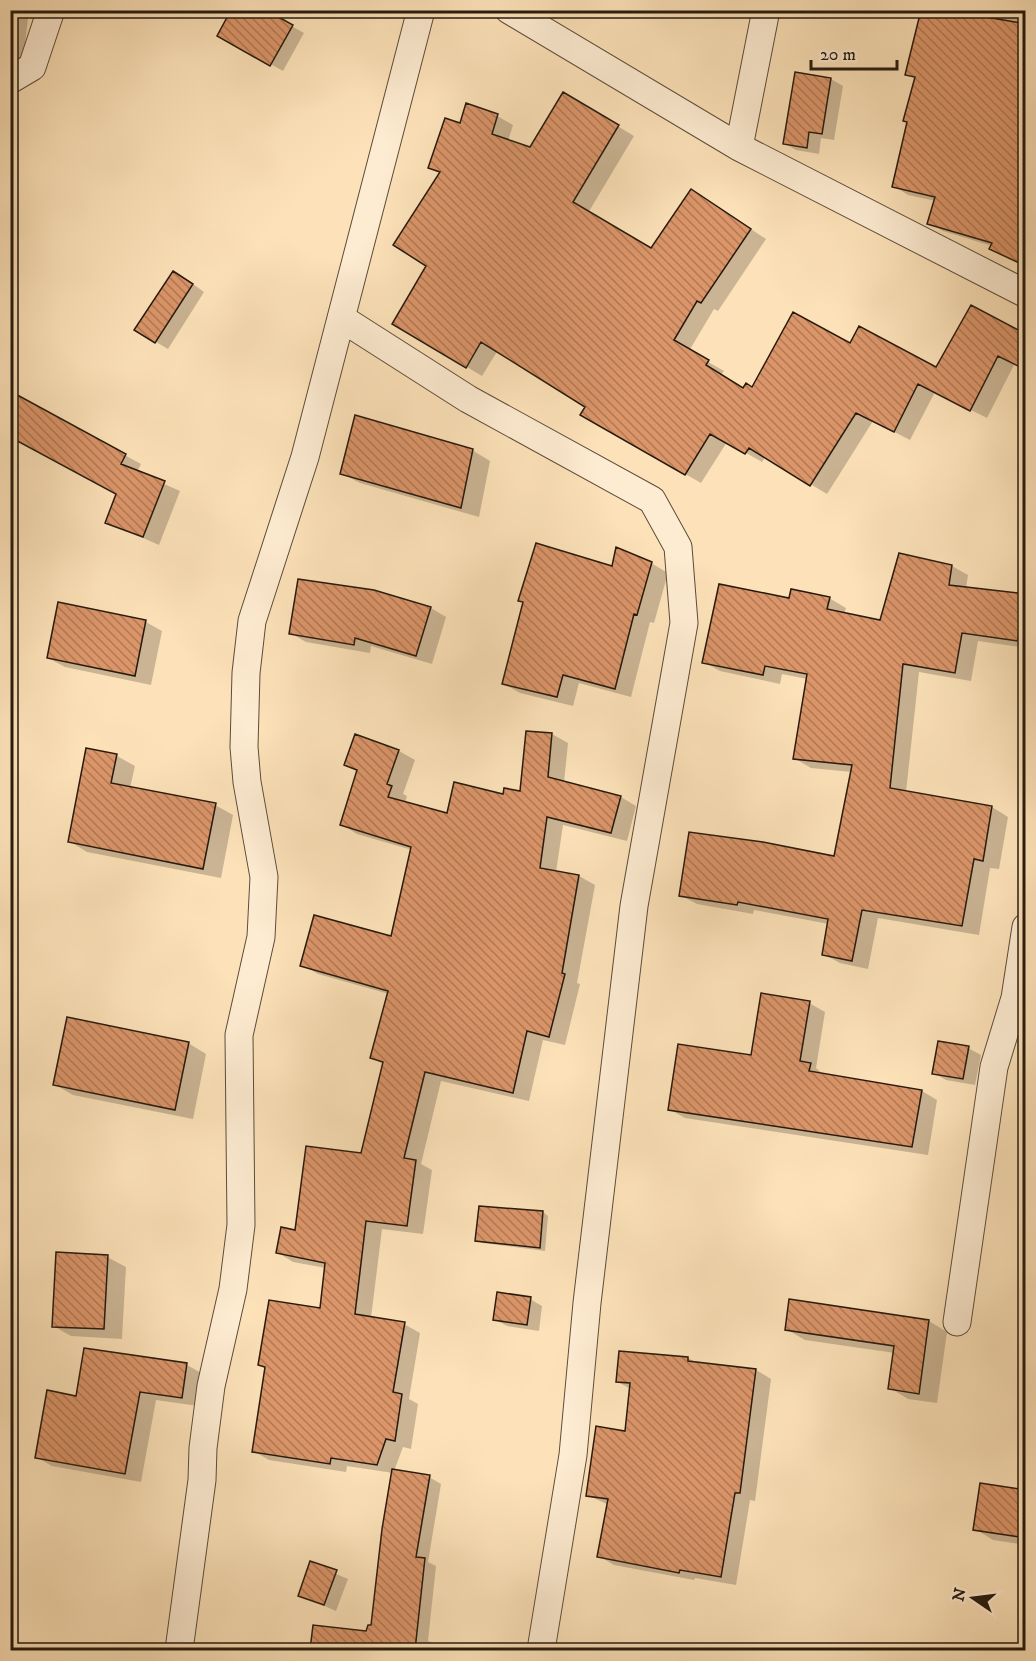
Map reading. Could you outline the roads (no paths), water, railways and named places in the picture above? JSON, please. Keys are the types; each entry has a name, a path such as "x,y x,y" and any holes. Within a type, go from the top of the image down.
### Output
{"street":[{"path":"10,81 32,67 51,10"},
{"path":"179,1650 194,1549 211,1386 233,1289 241,1226 239,1035 261,937 264,877 247,782 244,747 246,673 252,621 304,457 421,10"},
{"path":"509,10 739,147 1026,294"},
{"path":"739,147 766,10"},
{"path":"341,318 468,399 652,500 678,547 684,622 633,906 587,1303 573,1455 541,1650"},
{"path":"957,1322 994,1067 1016,998 1026,927"}]}
